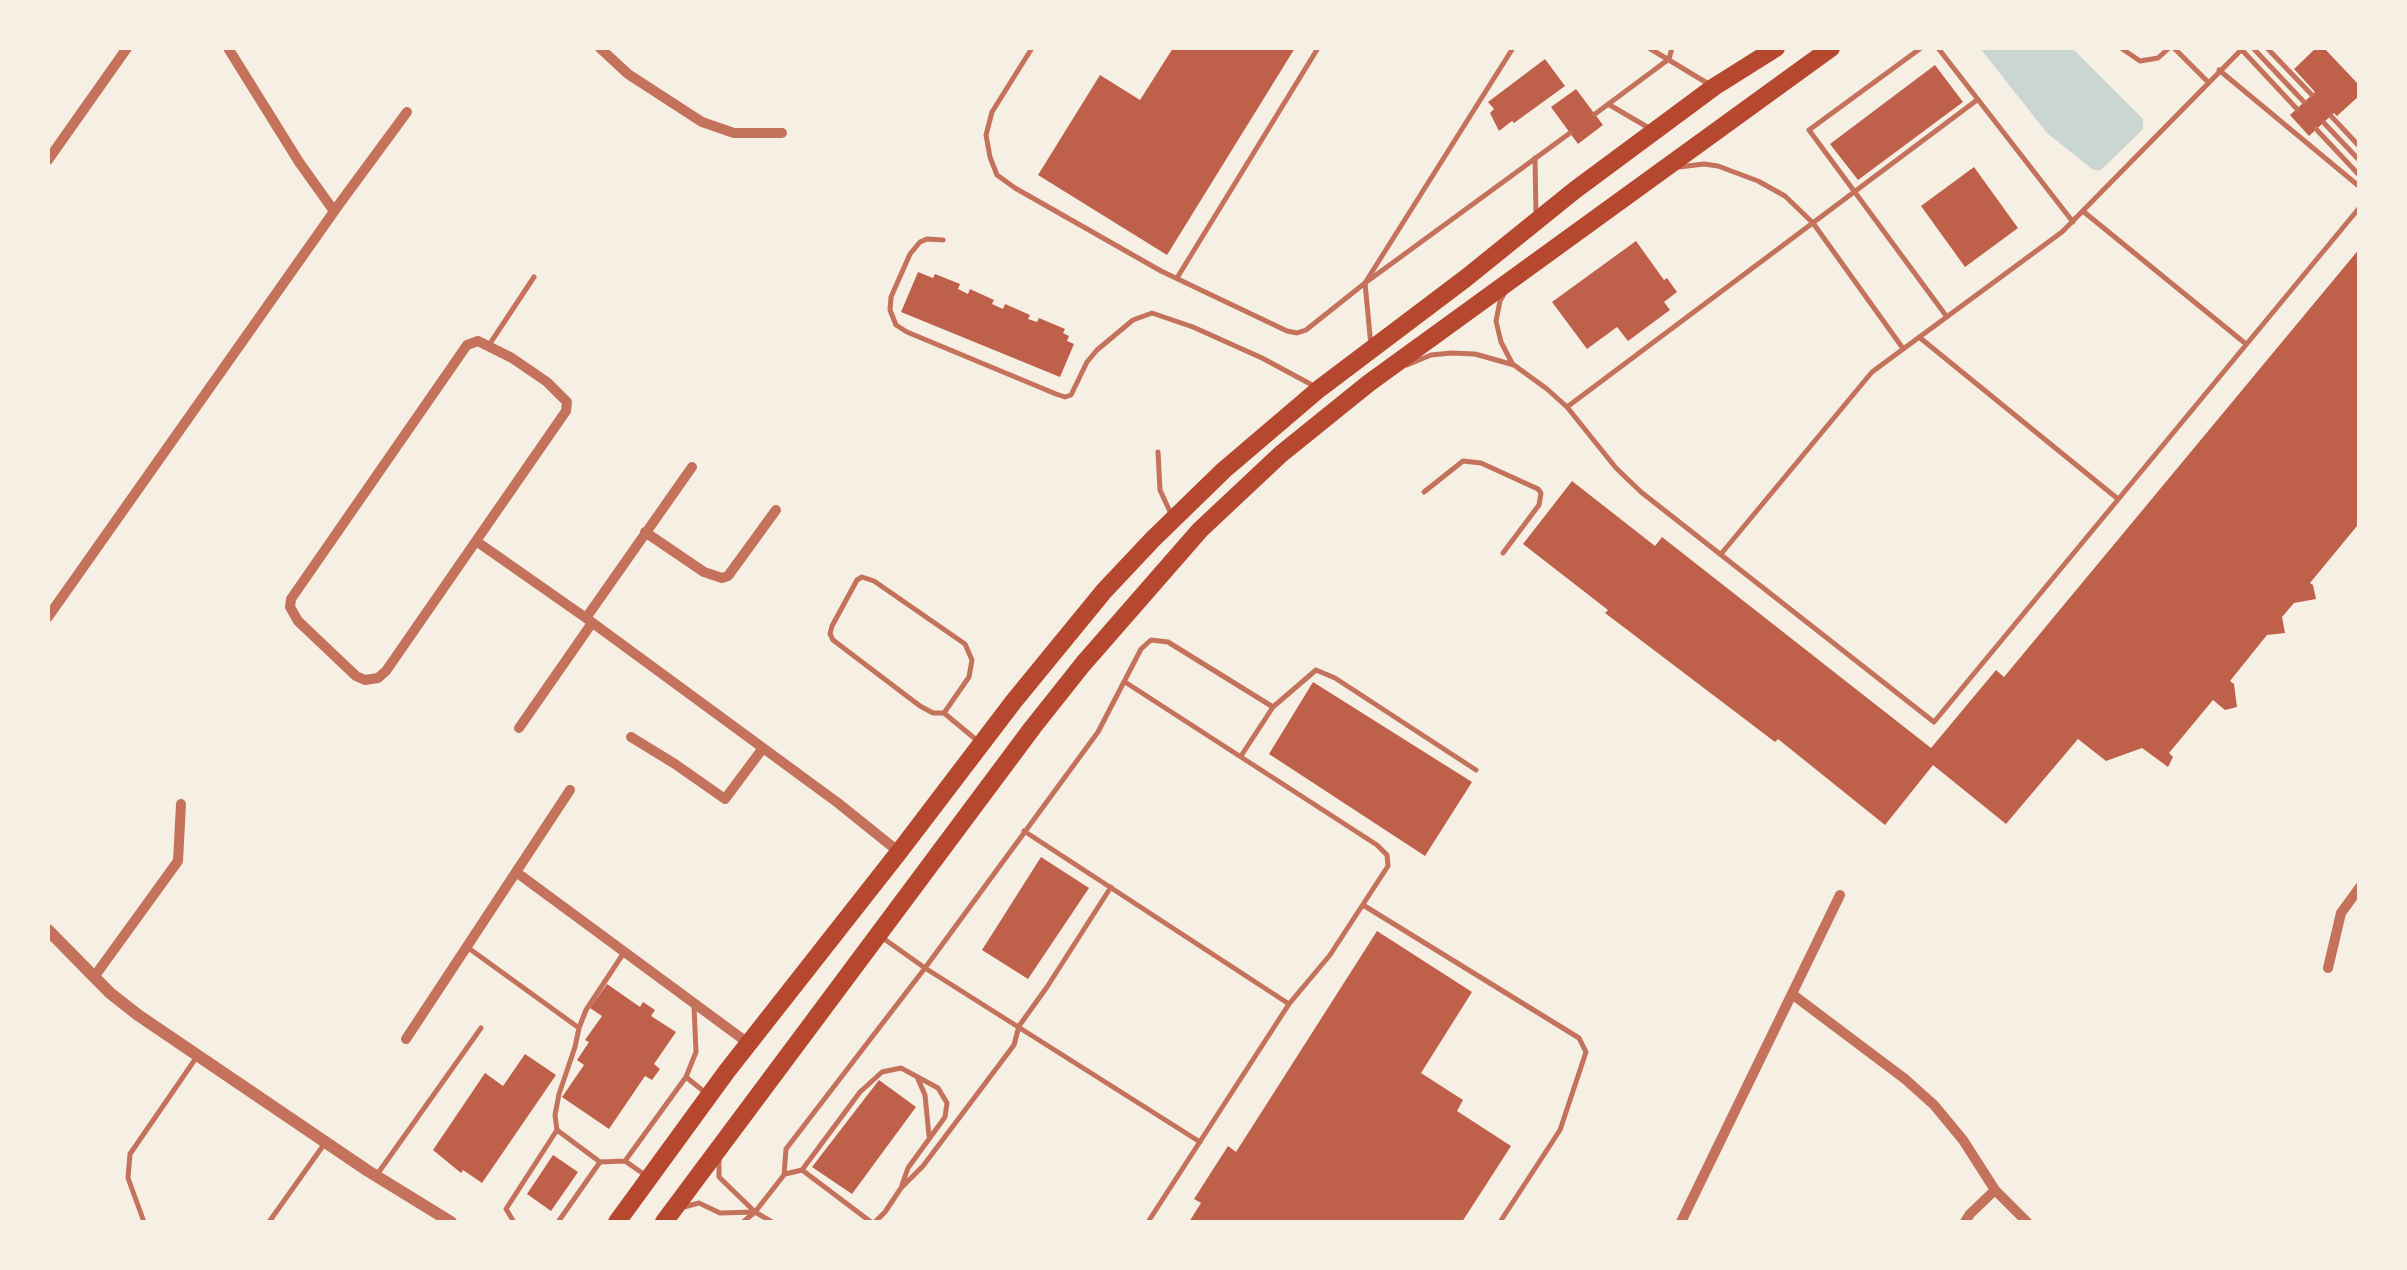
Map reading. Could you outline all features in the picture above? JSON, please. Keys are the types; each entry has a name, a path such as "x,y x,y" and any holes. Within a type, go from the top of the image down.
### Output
{"highway":[{"path":"1718,85 1754,48"},
{"path":"618,1222 748,1044 981,744 1104,592 1174,520 1224,470 1318,389 1718,85 1776,48"},
{"path":"668,1217 1071,680 1200,530 1330,413 1832,48"}],"street":[{"path":"48,160 127,48"},
{"path":"228,48 334,211"},
{"path":"600,48 628,74 702,122 734,132 782,133"},
{"path":"48,618 407,112"},
{"path":"478,341 489,346 547,382 566,402 566,412 386,671 378,678 364,680 292,614 291,599 467,345 478,341"},
{"path":"519,728 692,466"},
{"path":"645,532 704,572 722,578 728,576 776,510"},
{"path":"476,541 589,620 899,852"},
{"path":"631,737 724,799 763,748"},
{"path":"406,1040 570,790"},
{"path":"94,977 178,861 181,804"},
{"path":"516,872 748,1044"},
{"path":"2328,968 2341,913 2360,886"},
{"path":"1681,1222 1840,895"},
{"path":"48,930 138,1015 376,1176 451,1222"},
{"path":"1792,994 1934,1105 1964,1140 1995,1190 2026,1222"},
{"path":"1965,1222 1995,1190"}],"lane":[{"path":"1032,48 992,112 986,136 998,174 1014,188 1177,278 1297,333 1570,132"},
{"path":"1177,278 1318,48"},
{"path":"1371,349 1365,283 1513,48"},
{"path":"1649,48 1718,85"},
{"path":"1595,114 1669,60 1672,48"},
{"path":"1921,48 1809,130 1947,316"},
{"path":"1938,48 2073,222"},
{"path":"2121,48 2140,60 2158,58 2172,48 2208,82"},
{"path":"1720,554 1868,376 2073,222 2242,48 2297,109"},
{"path":"2254,48 2304,102"},
{"path":"2267,48 2312,95"},
{"path":"2219,70 2360,187"},
{"path":"1567,407 1977,100"},
{"path":"1608,104 1655,132"},
{"path":"2331,116 2360,147"},
{"path":"2324,123 2360,161"},
{"path":"2316,130 2360,176"},
{"path":"1535,158 1536,222"},
{"path":"1653,177 1690,164 1718,166 1772,188 1813,224 1902,348"},
{"path":"1381,375 1450,353 1476,354 1514,365 1567,407 1628,480 1934,722 2360,207"},
{"path":"2084,212 2246,344"},
{"path":"943,240 927,239 910,254 890,304 896,325 1056,394 1071,395 1098,350 1132,320 1152,313 1262,358 1318,389"},
{"path":"489,346 534,276"},
{"path":"1514,365 1500,342 1496,321 1500,301 1516,276"},
{"path":"1919,337 2118,500"},
{"path":"1158,452 1160,490 1174,520"},
{"path":"1424,492 1463,461 1481,464 1538,488 1538,504 1503,553"},
{"path":"944,713 970,677 972,660 965,644 874,581 862,577 857,580 832,626 833,640 920,706 944,713 981,744"},
{"path":"743,1222 756,1212 784,1174 786,1149 1098,732 1142,648 1151,640 1168,642 1273,707"},
{"path":"1241,756 1273,707 1316,670 1335,678 1476,770"},
{"path":"1124,682 1377,845 1387,855 1388,866 1330,954 1290,1004 1148,1222"},
{"path":"1024,831 1290,1004"},
{"path":"802,1170 873,1222 885,1212 1014,1044 1019,1026 1111,887"},
{"path":"1363,904 1579,1038 1586,1052 1560,1130 1500,1222"},
{"path":"878,935 1200,1142"},
{"path":"467,948 579,1028"},
{"path":"624,952 586,1010 554,1114 557,1130 600,1162 625,1161 650,1178"},
{"path":"625,1161 686,1077 696,1052 694,1004"},
{"path":"376,1176 481,1028"},
{"path":"144,1222 128,1178 130,1154 198,1056"},
{"path":"784,1174 802,1170 860,1092 882,1072 901,1068 938,1088 947,1103 945,1117 908,1168 901,1188"},
{"path":"686,1077 709,1096"},
{"path":"918,1078 925,1095 929,1139"},
{"path":"514,1222 506,1210 557,1130"},
{"path":"270,1222 326,1142"},
{"path":"719,1146 720,1176 756,1212 772,1222"},
{"path":"558,1222 600,1162"},
{"path":"668,1217 699,1203 720,1213 756,1212"}],"shaded area":[{"path":"1980,48 2072,48 2143,119 2143,129 2102,169 2092,169 2047,133"}],"building":[{"path":"1173,48 1295,48 1167,255 1038,175 1100,75 1140,100"},
{"path":"2316,48 2324,48 2360,86 2360,95 2309,136 2290,115 2315,92 2294,69"},
{"path":"1545,59 1565,86 1499,131 1490,113 1494,109 1488,102"},
{"path":"1935,65 1963,102 1858,180 1830,144"},
{"path":"1576,89 1603,125 1578,144 1551,107"},
{"path":"1974,167 2018,228 1965,267 1921,206"},
{"path":"1636,241 1677,292 1664,302 1670,310 1628,341 1617,327 1587,349 1552,302"},
{"path":"2360,248 2360,528 2357,526 2310,583 2316,599 2294,603 2282,617 2285,633 2267,635 2230,681 2234,684 2237,707 2225,710 2213,700 2169,753 2173,757 2168,767 2142,748 2106,761 2078,739 2006,824 1933,765 1885,825 1778,739 1775,742 1605,613 1608,610 1523,544 1572,481 1655,546 1662,537 1931,748 1996,670 2004,677"},
{"path":"918,272 933,278 935,274 960,284 958,289 968,294 970,289 994,300 992,304 1003,309 1005,304 1030,315 1028,319 1037,322 1039,318 1065,329 1067,341 1074,344 1060,377 901,312"},
{"path":"1313,682 1472,782 1425,856 1269,754"},
{"path":"1041,857 1089,888 1028,979 982,950"},
{"path":"1377,931 1472,992 1421,1073 1463,1100 1457,1111 1511,1146 1462,1222 1189,1222 1201,1203 1194,1199 1228,1146 1236,1152"},
{"path":"607,984 640,1007 643,1002 655,1010 651,1016 676,1032 654,1064 660,1069 652,1080 645,1076 609,1129 562,1097 584,1065 577,1060 602,1016 590,1008"},
{"path":"525,1054 556,1075 482,1183 463,1170 461,1173 433,1150 485,1073 503,1086"},
{"path":"879,1080 916,1107 852,1194 812,1167"},
{"path":"553,1155 578,1172 551,1211 527,1194"}]}
